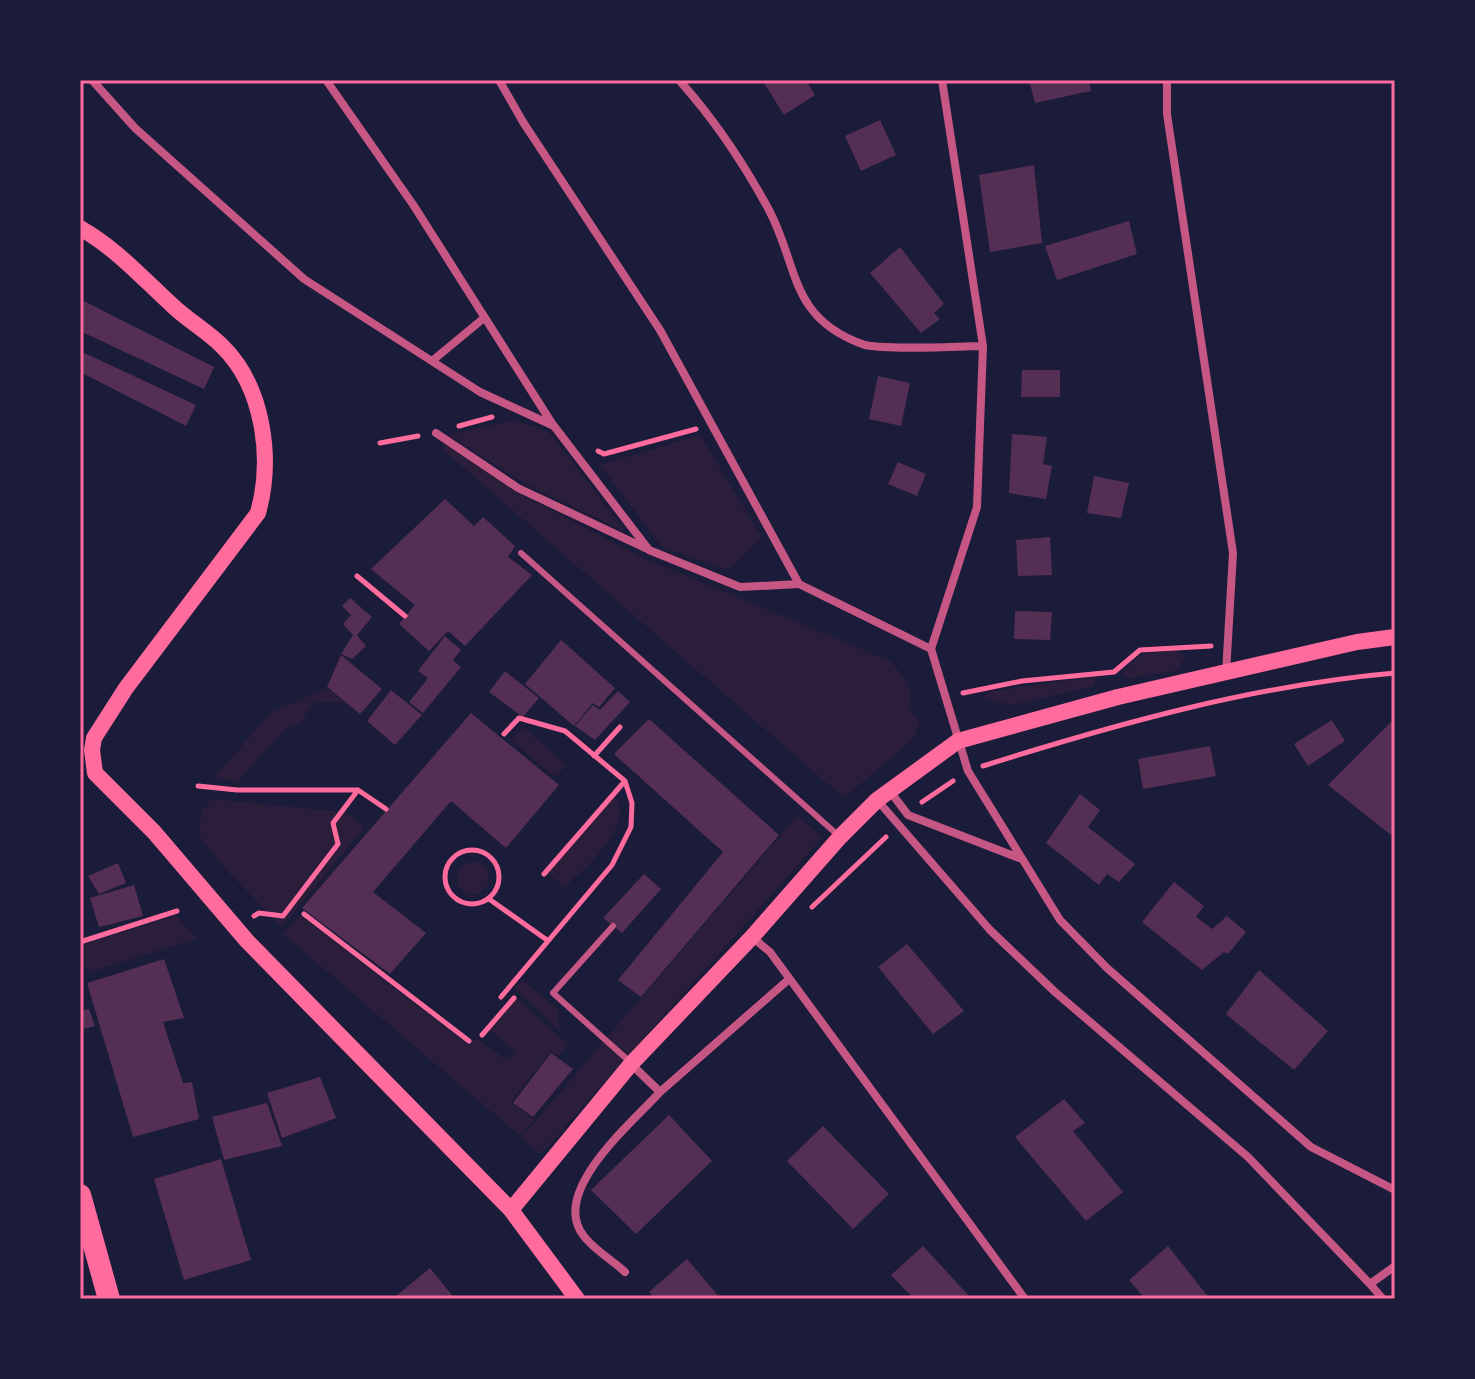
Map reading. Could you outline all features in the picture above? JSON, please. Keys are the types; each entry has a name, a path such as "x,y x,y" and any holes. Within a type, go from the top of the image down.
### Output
{"highway":[{"path":"80,1195 109,1299"}],"main road":[{"path":"80,228 125,258 172,305 223,346 244,379 258,412 267,460 266,485 258,513 126,688 94,738 95,773 154,832 236,928 511,1210 577,1299"},
{"path":"511,1210 631,1064 752,937 840,837 883,795 958,741 1118,697 1357,642 1395,637"}],"street":[{"path":"92,80 146,138 304,279 480,392 554,426"},
{"path":"326,80 414,206 554,426 649,550"},
{"path":"499,80 523,122 660,330 799,584"},
{"path":"679,80 732,148 763,200 794,280 820,322 864,345 983,346"},
{"path":"942,80 983,346 977,507 931,649 968,771 1060,920 1107,968 1311,1147 1395,1190"},
{"path":"1167,80 1167,114 1233,553 1226,674"},
{"path":"432,361 484,318"},
{"path":"436,433 518,488 649,550 740,587 799,584 931,649"},
{"path":"883,795 908,815 1020,858"},
{"path":"883,795 990,930 1055,992 1248,1157 1383,1299"},
{"path":"752,937 770,952 1025,1299"},
{"path":"625,1272 582,1234 573,1209 581,1181 660,1092 788,980"},
{"path":"631,1064 660,1092"},
{"path":"1370,1284 1395,1266"}],"lane":[{"path":"521,553 840,837"},
{"path":"613,926 553,993 631,1064"}],"path":[{"path":"380,443 436,433 520,410"},
{"path":"591,447 604,454 712,424"},
{"path":"357,576 405,616"},
{"path":"945,697 1022,681 1114,672 1140,650 1228,646"},
{"path":"501,997 622,850 631,827 632,803 625,781 565,731 519,718 504,734"},
{"path":"594,756 620,727"},
{"path":"544,874 625,781"},
{"path":"198,786 237,790 358,790 386,809"},
{"path":"236,928 259,913 283,916 338,844 333,823 358,790"},
{"path":"466,851 490,856 497,865 500,877 489,899 476,905 462,904 451,895 445,883 446,869 453,857 466,851"},
{"path":"489,899 547,940"},
{"path":"80,942 177,911"},
{"path":"304,914 469,1041"},
{"path":"482,1035 514,998"}],"shaded area":[{"path":"514,420 549,432 626,532 525,484 448,435"},
{"path":"700,435 762,538 729,570 663,548 600,465"},
{"path":"444,443 518,493 644,558 890,661 907,682 910,694 908,708 920,722 913,739 844,798 442,449"},
{"path":"1173,650 1186,656 1176,671 1129,678 1121,673 1142,654"},
{"path":"1097,676 1093,686 1013,705 982,698 987,692"},
{"path":"327,688 345,703 313,701 301,723 288,726 237,782 214,778 270,713"},
{"path":"523,727 567,765 555,777 510,740"},
{"path":"614,796 619,807 619,820 614,833 595,858 565,887 547,873"},
{"path":"211,799 345,812 365,827 282,927 226,870 198,834 202,812"},
{"path":"797,816 823,837 541,1154 521,1138"},
{"path":"473,862 484,867 489,878 484,889 473,894 462,889 457,878 462,867"},
{"path":"300,915 468,1045 476,1038 507,1060 517,1052 489,1030 517,998 568,1045 558,1056 550,1052 511,1102 534,1120 520,1136 283,934"},
{"path":"175,916 198,938 91,972 80,961 80,946"},
{"path":"523,980 557,1009 560,1031 514,988"}],"building":[{"path":"768,80 806,80 815,95 784,115 764,83"},
{"path":"1029,80 1089,80 1091,91 1035,103"},
{"path":"880,120 896,155 861,171 845,136"},
{"path":"1034,165 1042,243 990,252 979,175"},
{"path":"1129,221 1137,254 1057,280 1045,246"},
{"path":"900,247 944,304 934,313 940,319 921,333 870,273"},
{"path":"80,299 214,367 204,389 80,331"},
{"path":"80,351 196,405 186,426 80,372"},
{"path":"1022,370 1060,370 1060,397 1021,397"},
{"path":"878,376 910,383 901,426 869,419"},
{"path":"1012,434 1047,437 1043,464 1052,466 1046,499 1009,493"},
{"path":"898,462 926,474 917,496 888,484"},
{"path":"1094,476 1129,483 1121,518 1087,513"},
{"path":"445,499 474,526 483,517 515,546 508,557 532,575 465,646 448,631 429,651 399,624 415,605 371,569"},
{"path":"1050,537 1052,575 1018,576 1016,540"},
{"path":"350,598 372,617 357,635 366,646 352,659 341,654 353,635 343,624 351,615 342,606"},
{"path":"1015,611 1052,612 1050,640 1014,639"},
{"path":"445,636 461,650 453,660 461,667 423,713 409,702 428,678 418,671"},
{"path":"561,640 615,688 599,707 593,703 574,726 525,684"},
{"path":"341,655 382,689 360,714 327,687"},
{"path":"505,671 539,698 523,717 489,692"},
{"path":"391,690 422,715 395,745 367,721"},
{"path":"618,691 630,702 595,740 575,726 593,705 600,710"},
{"path":"471,713 559,785 506,848 451,801 373,892 426,933 390,974 302,908"},
{"path":"1395,718 1395,831 1391,835 1328,785"},
{"path":"649,719 779,835 641,997 618,980 723,852 614,754"},
{"path":"1332,720 1345,741 1308,766 1294,744"},
{"path":"1210,746 1216,776 1143,789 1138,759"},
{"path":"1080,794 1100,810 1088,827 1135,864 1119,882 1107,874 1099,885 1046,843"},
{"path":"118,863 126,883 99,894 88,876"},
{"path":"644,874 661,889 622,933 603,918"},
{"path":"1174,882 1204,906 1196,917 1212,929 1227,916 1246,932 1228,954 1224,952 1202,970 1142,922"},
{"path":"134,885 143,916 99,927 90,898"},
{"path":"907,944 964,1011 933,1034 878,967"},
{"path":"164,959 184,1018 163,1022 183,1083 192,1082 199,1119 133,1137 87,983"},
{"path":"1259,970 1328,1031 1294,1070 1226,1014"},
{"path":"89,1009 95,1026 84,1029 80,1011"},
{"path":"551,1053 573,1069 533,1117 513,1103"},
{"path":"320,1077 336,1118 282,1138 267,1093"},
{"path":"1064,1099 1085,1123 1073,1131 1123,1192 1086,1221 1015,1137"},
{"path":"267,1103 282,1146 224,1160 212,1117"},
{"path":"669,1115 712,1161 636,1234 591,1190"},
{"path":"823,1126 889,1194 853,1229 787,1161"},
{"path":"221,1159 251,1260 184,1280 154,1179"},
{"path":"923,1246 970,1297 968,1299 914,1299 891,1275"},
{"path":"1168,1246 1210,1299 1145,1299 1129,1280"},
{"path":"687,1259 721,1299 655,1299 649,1292"},
{"path":"430,1268 455,1299 398,1299 396,1296"}]}
